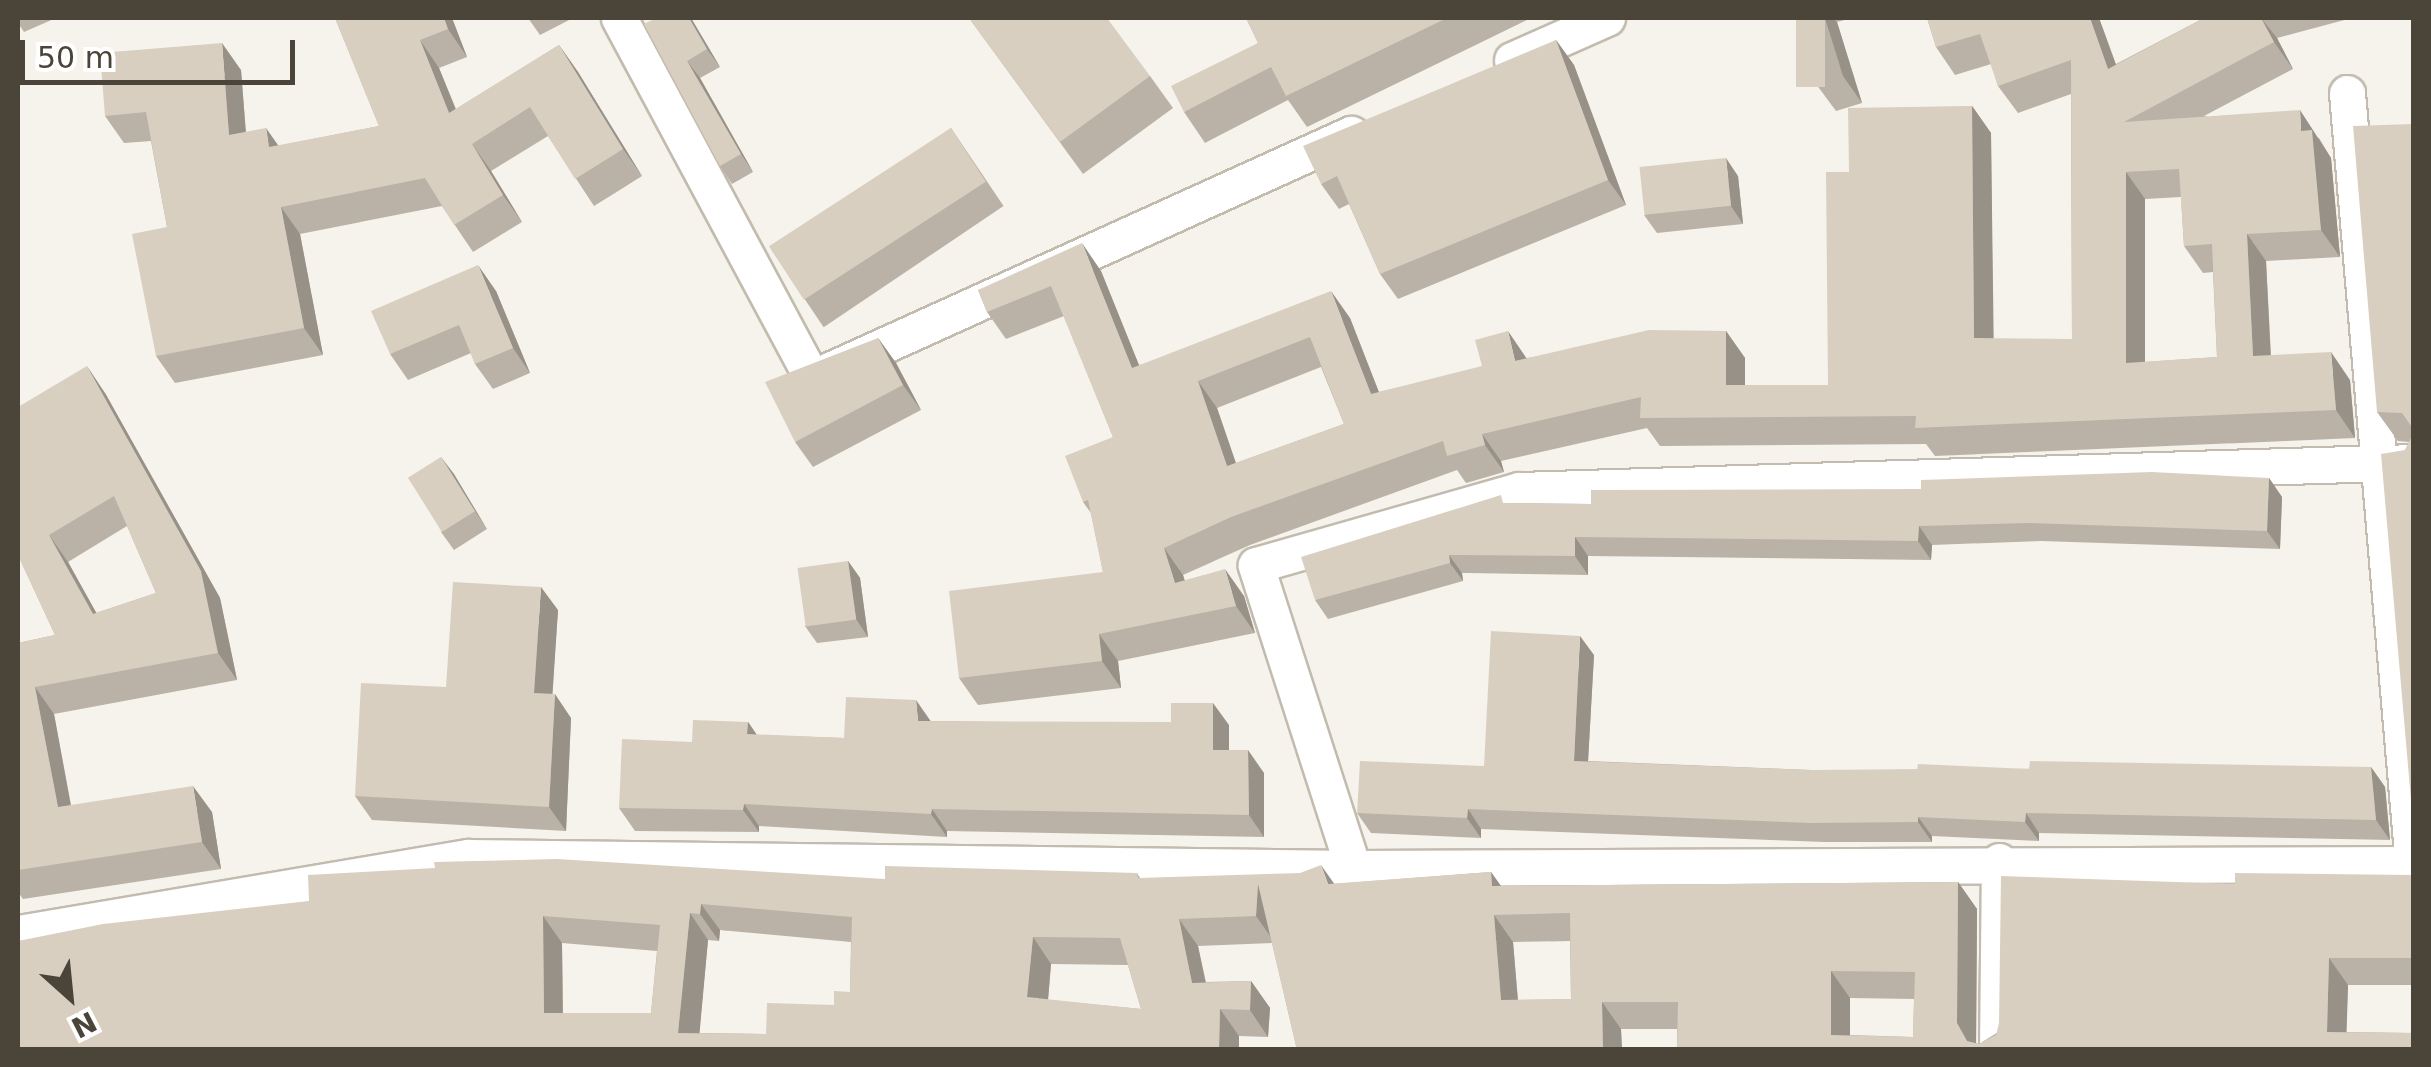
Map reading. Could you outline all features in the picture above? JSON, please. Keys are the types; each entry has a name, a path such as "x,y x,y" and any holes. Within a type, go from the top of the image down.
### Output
{"street":[{"path":"618,18 812,378 1390,116"},
{"path":"1481,75 1607,18"},
{"path":"18,933 468,856 1353,868 2000,861 2064,868 2413,864 2398,463 2346,93"},
{"path":"1353,868 1256,565 1518,490 2398,463"},
{"path":"1997,1050 2000,861"}],"building":[{"path":"335,18 444,18 448,29 420,40 449,113 559,45 623,149 575,179 530,107 472,144 503,195 454,225 425,178 281,207 304,328 156,356 132,234 167,227 146,112 105,116 100,53 222,43 229,135 266,128 269,147 379,126"},
{"path":"656,18 689,18 707,49 687,61 741,154 720,166 644,24"},
{"path":"969,18 1107,18 1150,76 1060,142"},
{"path":"1246,18 1447,18 1286,96 1271,67 1184,112 1171,86 1258,43"},
{"path":"1796,18 1825,18 1825,87 1796,87"},
{"path":"1927,18 2090,18 2108,69 2204,18 2261,18 2274,42 2124,122 2300,110 2301,131 2312,130 2321,230 2247,234 2253,356 2331,352 2336,410 1915,428 1916,416 1640,418 1641,397 1482,434 1485,445 1447,456 1443,441 1231,517 1164,548 1175,583 1225,569 1236,606 1099,634 1102,661 959,678 949,591 1103,572 1088,500 1083,502 1065,456 1113,437 1051,286 987,312 978,290 1082,243 1132,368 1331,291 1371,394 1482,366 1475,340 1508,331 1515,361 1649,330 1726,331 1726,385 1828,385 1826,172 1849,172 1848,108 1972,106 1974,338 2072,339 2071,60 1998,86 1980,34 1936,47","holes":["2179,169 2184,246 2212,244 2217,357 2126,363 2126,172","1310,337 1344,424 1227,466 1198,381"]},
{"path":"1556,40 1608,180 1380,274 1337,176 1321,184 1303,146"},
{"path":"2414,124 2414,430 2402,413 2377,412 2353,126"},
{"path":"951,128 986,182 804,300 769,246"},
{"path":"1726,158 1731,206 1644,215 1639,167"},
{"path":"478,265 513,348 475,364 459,325 390,354 371,311"},
{"path":"878,338 903,385 795,442 765,382"},
{"path":"87,366 201,571 218,653 35,687 58,807 193,786 202,842 18,870 18,643 55,635 18,555 18,407","holes":["114,496 156,593 93,614 49,535"]},
{"path":"2414,432 2412,812 2381,454 2405,450"},
{"path":"441,457 475,511 442,532 408,478"},
{"path":"2152,472 2269,478 2267,531 2028,523 1919,526 1918,541 1575,537 1575,556 1449,555 1450,563 1315,600 1301,557 1501,495 1503,503 1591,504 1591,490 1921,489 1921,480"},
{"path":"848,561 856,619 806,627 797,568"},
{"path":"453,582 541,587 534,693 555,694 549,807 355,796 361,683 446,687"},
{"path":"1491,631 1580,636 1574,761 1811,770 1917,770 1918,764 2029,769 2030,761 2371,767 2376,820 2026,813 2025,822 1918,817 1918,822 1810,823 1468,809 1467,818 1357,813 1360,761 1484,766"},
{"path":"846,697 916,700 918,721 1171,722 1171,703 1213,703 1213,750 1248,750 1249,815 932,809 931,814 744,804 743,810 619,808 622,739 692,742 693,720 748,722 747,734 844,738"},
{"path":"557,859 885,879 885,866 1137,873 1138,878 1300,873 1321,865 1328,884 1491,872 1492,886 1958,882 1957,1023 1967,1041 1979,1044 1996,1035 1999,1023 2001,876 2235,884 2235,873 2414,875 2414,958 2329,958 2327,1032 2413,1033 2414,970 2414,1050 1677,1050 1678,1002 1602,1002 1603,1050 1297,1050 1258,884 1256,916 1179,919 1192,983 1251,981 1250,1010 1220,1009 1219,1050 18,1050 18,941 103,924 309,901 308,875 435,868 434,862","holes":["701,904 852,917 850,992 834,991 834,1005 767,1003 766,1034 678,1033 690,913 700,914","1570,913 1571,999 1501,1000 1494,915","543,916 660,925 651,1013 544,1013","1033,937 1120,938 1141,1009 1027,997","1831,971 1915,972 1913,1037 1831,1035"]}]}
